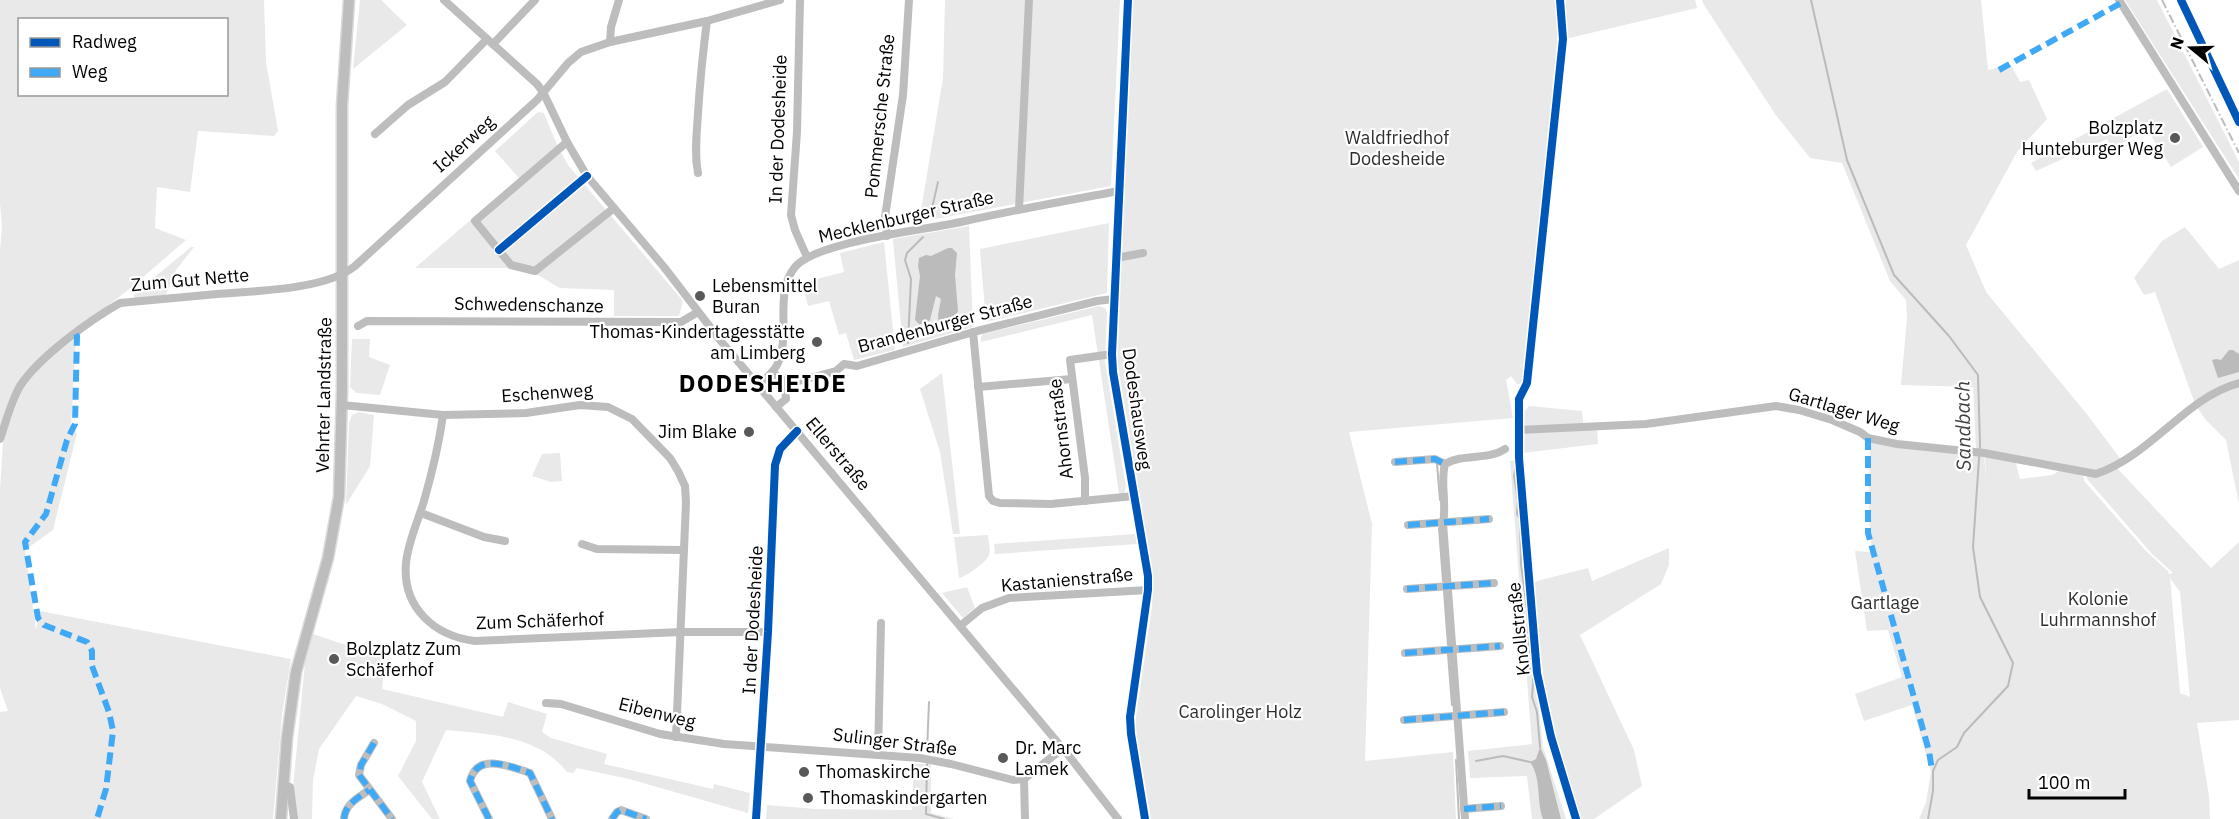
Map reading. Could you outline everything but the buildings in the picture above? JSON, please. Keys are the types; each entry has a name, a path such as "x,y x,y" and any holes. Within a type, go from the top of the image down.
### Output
{"main road":[{"name":"Vehrter Landstraße","path":"281,819 290,708 296,672 328,558 337,512 342,405 342,106 350,0"}],"street":[{"name":"Ellerstraße","path":"444,0 531,78 543,92 567,142 587,176 1118,819"},
{"path":"375,134 408,105 445,82 535,0"},
{"path":"610,42 611,27 619,0"},
{"name":"Ickerweg","path":"341,276 360,262 537,100 580,52 610,42 707,21 780,0"},
{"name":"In der Dodesheide","path":"800,0 797,132 791,215 807,257"},
{"name":"Pommersche Straße","path":"887,236 885,217 903,95 909,0"},
{"path":"1019,209 1029,0"},
{"name":"Dodeshausweg","path":"1128,0 1112,354 1113,372 1148,576 1130,717 1145,819"},
{"path":"2119,0 2239,190"},
{"path":"2181,0 2238,117"},
{"path":"699,173 696,160 697,134 701,64 707,21"},
{"path":"567,142 475,221 511,265 535,271 614,207"},
{"name":"Mecklenburger Straße","path":"758,385 777,365 782,348 787,282 794,268 807,257 824,250 887,236 1119,191"},
{"path":"1116,258 1143,253"},
{"name":"Zum Gut Nette","path":"0,439 20,387 43,360 105,311 120,303 267,290 341,276"},
{"name":"Brandenburger Straße","path":"788,384 836,371 844,364 857,366 973,332 1114,299"},
{"name":"Schwedenschanze","path":"358,326 367,321 681,322 698,312"},
{"path":"973,332 989,496 993,501 1051,504 1134,495"},
{"name":"Ahornstraße","path":"1085,501 1070,360 1112,354"},
{"path":"772,372 788,384 785,388 786,399 776,407"},
{"path":"978,387 1072,379"},
{"name":"Gartlager Weg","path":"1518,430 1646,424 1776,406 1832,420 1868,438 1927,448 1980,452 2096,474 2113,468 2138,453 2214,393 2226,386 2239,383"},
{"name":"Eschenweg","path":"342,405 443,415 526,413 596,405 621,412 642,428 670,458 678,471 684,486 686,502 676,737"},
{"name":"Zum Schäferhof","path":"443,415 441,435 406,563 408,590 426,620 447,634 475,641 681,632 768,632"},
{"name":"Knollstraße","path":"1518,430 1522,501 1538,673 1551,737 1576,819"},
{"name":"In der Dodesheide","path":"756,819 776,465 780,449 797,431"},
{"path":"1465,819 1443,522 1445,512 1443,471 1445,464 1452,460 1496,456 1506,449"},
{"path":"1395,462 1435,459 1445,464"},
{"path":"420,513 484,537 505,541"},
{"path":"1408,525 1489,519"},
{"path":"582,544 597,549 684,550"},
{"path":"1407,589 1494,583"},
{"name":"Kastanienstraße","path":"960,626 982,608 1009,598 1148,590"},
{"path":"878,755 881,624"},
{"path":"1405,653 1500,646"},
{"name":"Eibenweg","path":"546,703 561,704 660,734 724,744 761,745"},
{"path":"1404,720 1504,712"},
{"path":"374,743 361,765 359,774 392,819"},
{"name":"Sulinger Straße","path":"761,745 920,758 1013,780 1024,779"},
{"path":"1025,819 1024,779 1062,749"},
{"path":"489,819 470,781 476,768 484,763 512,766 530,773 552,819"},
{"name":"Vehrter Landstraße","path":"283,785 290,788 292,792 294,819"},
{"path":"344,819 344,814 350,804 369,790"},
{"path":"1464,809 1501,806"},
{"path":"612,819 621,810 646,819"}],"green space":[{"path":"0,0 264,0 266,62 278,131 274,136 198,131 190,192 157,187 155,228 186,240 128,290 40,358 0,428 2,227"},
{"path":"360,0 381,0 407,25 353,69"},
{"path":"945,0 1120,0 1111,186 919,222 943,78"},
{"path":"1133,0 1695,0 1697,8 1565,39 1564,23 1559,24 1523,384 1517,384 1511,376 1506,380 1513,418 1349,432 1372,524 1365,761 1453,752 1456,819 1151,819 1136,732 1136,717 1152,607 1153,576 1116,353"},
{"path":"1702,0 1981,0 1988,70 2011,65 2020,82 2029,80 2047,119 2017,152 1966,245 1986,292 2086,413 2122,461 2095,471 1976,449 1973,387 1901,385 1907,318 1906,300 1890,281 1842,163 1810,158 1775,114"},
{"path":"2125,0 2157,0 2239,162 2239,179"},
{"path":"2167,89 2203,147 2171,167 2146,128 2113,149 2107,139 2036,171 2031,163"},
{"path":"538,112 544,113 568,165 683,301 679,316 614,316 614,290 560,288 538,275 506,268 415,268 519,178 495,151"},
{"path":"1109,223 1107,293 986,322 980,249"},
{"path":"969,226 973,327 903,347 893,239"},
{"path":"2185,227 2219,269 2239,260 2239,381 2195,404 2155,292 2144,295 2134,278 2162,241"},
{"path":"884,242 895,350 854,360 846,333 839,335 829,301 808,306 802,283 844,272 840,253"},
{"path":"191,247 194,247 176,270 166,295 135,298 133,295"},
{"path":"1099,306 1105,308 1107,313 1105,362 1126,487 1124,493 1119,493 1092,315 981,342 983,334"},
{"path":"76,338 71,428 77,433 53,530 25,550 36,630 40,611 291,659 282,715 273,819 0,819 0,712 8,711 0,688 0,490 3,441 23,387 45,361"},
{"path":"352,339 370,339 369,357 390,365 380,395 357,393 350,387"},
{"path":"942,373 960,534 953,534 940,452 920,389"},
{"path":"2239,386 2239,504 2226,440 2205,419 2197,407 2215,394"},
{"path":"1529,406 1582,411 1584,429 1597,428 1598,444 1521,453 1522,414"},
{"path":"359,412 374,415 370,466 346,505 349,423 352,415"},
{"path":"1870,441 1984,455 1986,479 1985,454 2015,460 2020,479 2052,475 2065,470 2083,476 2085,482 2146,551 2169,572 2168,574 2173,573 2152,554 2087,479 2087,476 2117,468 2211,568 2239,542 2239,720 2197,723 2209,796 2210,819 1919,819 1926,802 1931,772 1912,705 1864,721 1855,694 1902,677 1888,630 1867,631 1855,551 1869,552 1872,550 1869,518","holes":["2170,578 2180,592 2190,697 2180,693"]},
{"path":"560,453 562,481 551,482 532,476 542,454"},
{"path":"1517,460 1543,747 1566,819 1532,819 1527,776 1470,778 1468,751 1532,744 1510,461"},
{"path":"1135,534 1137,544 995,554 994,544"},
{"path":"988,535 990,550 987,558 976,569 959,578 954,537"},
{"path":"1669,548 1669,565 1661,584 1580,635 1634,750 1642,786 1594,819 1579,819 1548,716 1533,585 1537,581 1588,568 1592,581"},
{"path":"967,587 975,608 963,618 942,593"},
{"path":"313,634 385,658 382,689 503,717 508,702 547,714 542,732 551,738 607,754 604,764 713,789 714,784 750,793 748,813 629,779 577,768 573,773 567,772 542,750 512,739 496,735 446,730 422,782 440,819 432,819 398,776 416,741 416,721 382,704 356,696 319,749 313,780 312,819 290,819 305,663"},
{"path":"914,764 931,764 931,813 954,819 766,819 767,805 816,809 912,810"}],"shaded area":[{"path":"952,248 957,253 955,275 958,311 939,329 938,315 941,299 936,296 930,320 925,324 919,324 915,320 920,276 918,266 919,258 926,255 931,256"},
{"path":"2229,350 2239,354 2239,372 2218,378 2212,360 2221,360"},
{"path":"1540,747 1546,760 1561,819 1543,819 1538,782 1530,762 1536,759"}],"waterway":[{"name":"Sandbach","path":"1811,0 1847,160 1894,275 1949,336 1978,375 1980,444 1973,547 1980,597 2013,663 2008,686 1964,733 1957,747 1938,760 1933,771 1933,791 1928,819"},
{"path":"930,217 938,182"},
{"path":"908,343 911,279 905,260 907,253 923,237"},
{"path":"1437,464 1440,500"},
{"path":"1516,465 1514,476 1518,500 1517,514 1520,519 1521,564 1529,625 1527,634 1531,659 1529,667 1533,674 1532,697 1537,712 1540,747"},
{"path":"1439,528 1443,581"},
{"path":"1444,591 1448,645"},
{"path":"1448,654 1452,705"},
{"path":"927,751 929,702"},
{"path":"1476,761 1503,756 1530,762"},
{"path":"1456,760 1459,819"},
{"path":"927,764 926,814 944,819"}],"railway":[{"path":"2162,0 2239,153"}],"marked path":[{"path":"1999,70 2121,3"},
{"path":"76,334 75,424 67,440 46,514 25,542 38,618 44,625 87,642 92,651 92,666 109,712 113,731 106,789 97,819"},
{"path":"1868,438 1868,533 1929,751 1932,770"},
{"path":"1395,462 1435,459 1445,464"},
{"path":"1408,525 1489,519"},
{"path":"1407,589 1494,583"},
{"path":"1405,653 1500,646"},
{"path":"1404,720 1504,712"},
{"path":"374,743 361,765 359,775 392,819"},
{"path":"489,819 470,781 474,772 487,764 504,765 530,773 552,819"},
{"path":"344,819 349,805 369,790"},
{"path":"1464,809 1501,806"},
{"path":"612,819 621,810 646,819"}],"cycle path":[{"path":"1128,0 1112,354 1113,372 1148,576 1130,717 1145,819"},
{"path":"1560,0 1563,39 1527,383 1519,399 1519,458 1537,673 1551,737 1576,819"},
{"path":"2181,0 2239,122"},
{"path":"499,250 587,176"},
{"path":"756,819 768,632 775,465 780,449 797,431"}],"place":[{"name":"Bolzplatz Hunteburger Weg","path":"2175,138"},
{"name":"Lebensmittel Buran","path":"700,296"},
{"name":"Thomas-Kindertagesstätte am Limberg","path":"817,342"},
{"name":"Jim Blake","path":"749,432"},
{"name":"Bolzplatz Zum Schäferhof","path":"334,659"},
{"name":"Dr. Marc Lamek","path":"1003,758"},
{"name":"Thomaskirche","path":"804,772"},
{"name":"Thomaskindergarten","path":"808,798"}],"district":[{"name":"DODESHEIDE","path":"763,384"}],"park label":[{"name":"Waldfriedhof Dodesheide","path":"1397,148"},
{"name":"Gartlage","path":"1885,603"},
{"name":"Kolonie Luhrmannshof","path":"2098,609"},
{"name":"Carolinger Holz","path":"1240,712"}]}
